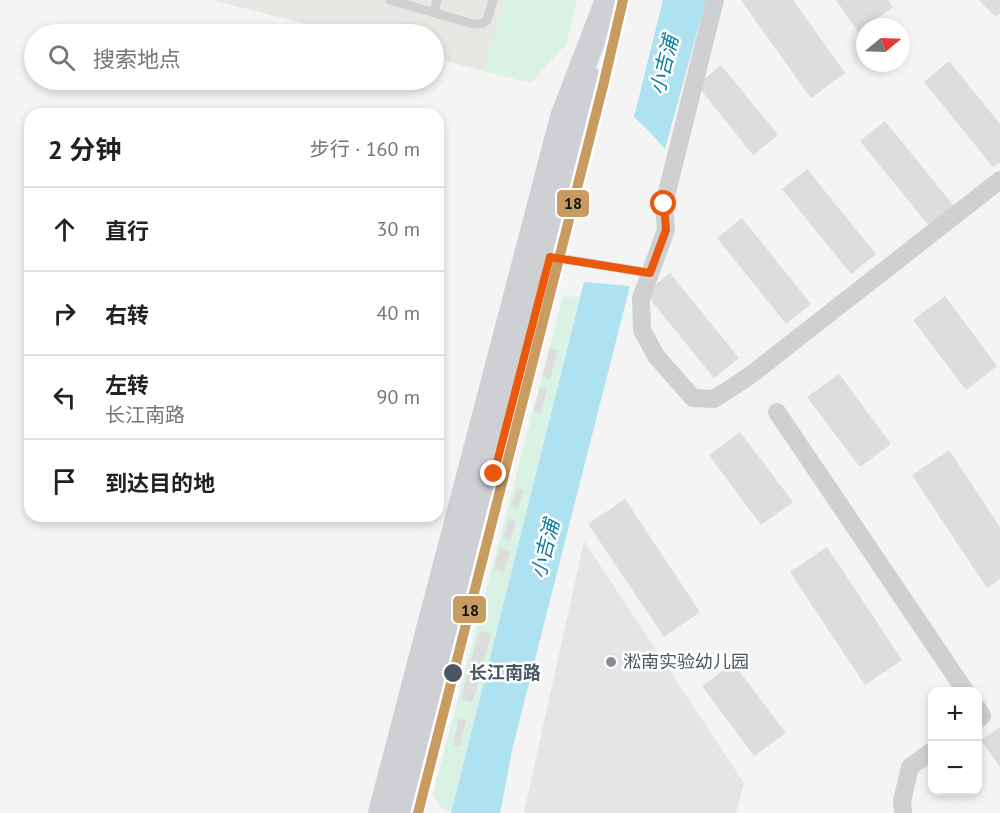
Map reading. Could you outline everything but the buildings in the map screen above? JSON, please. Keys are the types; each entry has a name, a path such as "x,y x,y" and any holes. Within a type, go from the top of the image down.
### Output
{"main road":[{"path":"406,813 550,257 609,0"},
{"path":"381,813 563,117 609,0"}],"street":[{"path":"715,0 664,204 666,230 641,298 642,330 656,357 693,398 714,399 748,377 1000,180"},
{"path":"777,412 963,687"},
{"path":"903,813 902,801 910,767 928,754"}],"lane":[{"path":"390,0 473,24 488,20 494,0"},
{"path":"434,12 437,0"},
{"path":"550,257 650,273"}],"shaded area":[{"path":"212,0 577,0 566,44 531,83 444,61 444,24 305,24"},
{"name":"淞南实验幼儿园","path":"584,541 744,783 736,813 524,813"}],"green space":[{"path":"504,0 577,0 566,44 531,83 483,71"},
{"path":"563,296 580,297 451,812 441,808 433,794"}],"water":[{"name":"小吉浦","path":"663,0 706,0 665,149 634,117"},
{"name":"小吉浦","path":"584,282 630,286 513,746 500,813 451,813"}],"transit line":[{"name":"18","path":"418,813 623,0"}],"place":[{"name":"淞南实验幼儿园","path":"611,662"},
{"name":"长江南路","path":"453,673"}],"route":[{"path":"494,474 550,257 650,273 666,230 664,204"}]}
